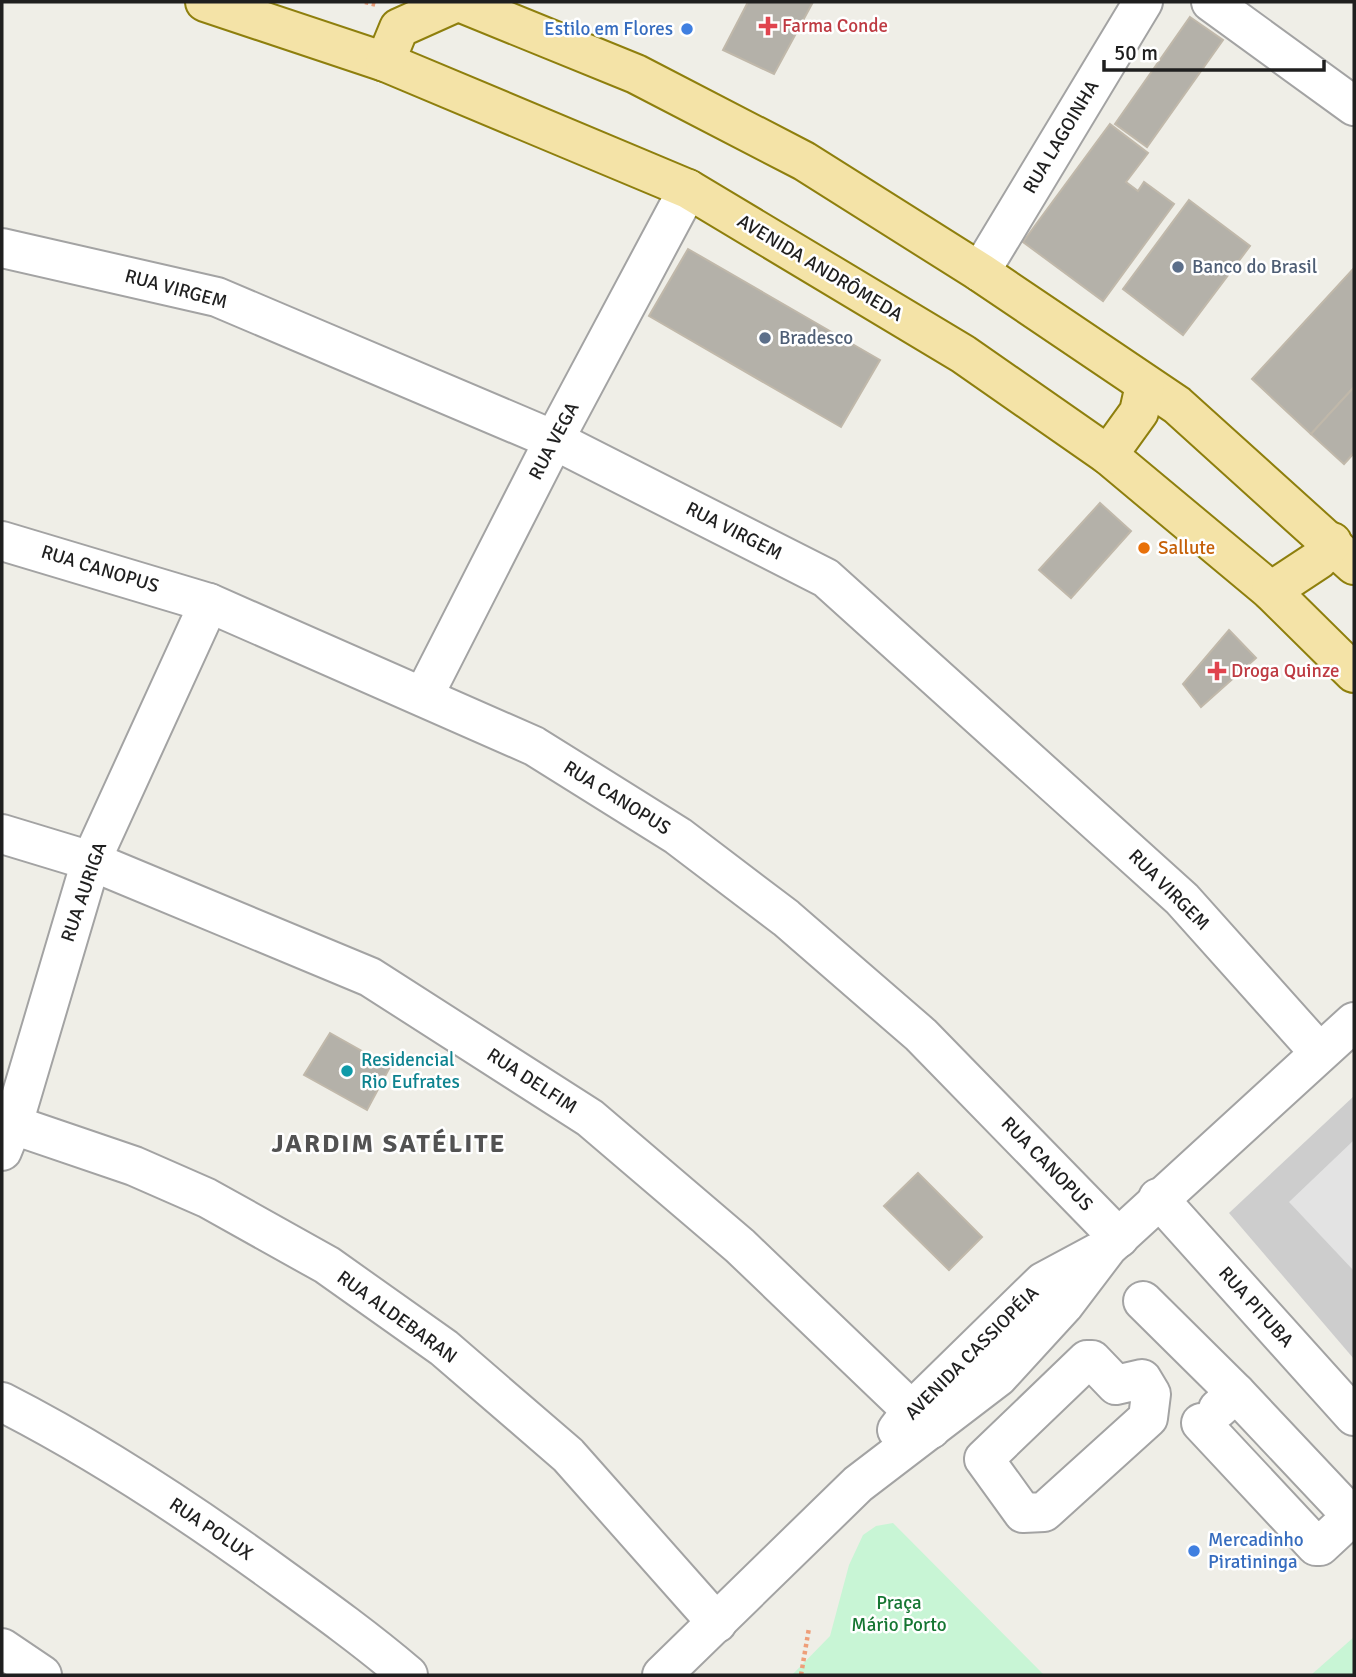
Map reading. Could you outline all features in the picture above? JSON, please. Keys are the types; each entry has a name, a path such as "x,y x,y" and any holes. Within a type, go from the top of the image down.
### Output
{"main road":[{"name":"AVENIDA ANDRÔMEDA","path":"205,2 385,62 688,189 963,354 1108,455 1271,591 1354,673"},
{"path":"385,62 399,29 458,2 636,74 804,161 980,272 1177,405 1343,554"},
{"path":"1108,455 1139,412 1145,385"},
{"path":"1271,591 1318,560 1343,554"}],"street":[{"name":"RUA LAGOINHA","path":"980,272 1143,2"},
{"path":"1211,2 1354,106"},
{"name":"RUA VEGA","path":"424,695 554,440 688,189"},
{"name":"RUA VIRGEM","path":"2,248 217,297 554,440 825,578 1182,899 1319,1052"},
{"name":"RUA CANOPUS","path":"2,541 209,603 424,695 534,746 678,836 786,918 921,1035 1113,1242"},
{"name":"RUA AURIGA","path":"5,1132 91,861 209,603"},
{"name":"RUA DELFIM","path":"2,834 91,861 370,977 590,1118 740,1246 822,1327 984,1459 1023,1513 1044,1512 1148,1419"},
{"name":"AVENIDA CASSIOPÉIA","path":"932,1417 998,1377 1064,1305 1113,1242 1158,1198 1354,1022"},
{"name":"RUA ALDEBARAN","path":"5,1132 134,1166 207,1198 327,1265 422,1333 568,1455 717,1623"},
{"name":"RUA PITUBA","path":"1158,1198 1354,1416"},
{"name":"AVENIDA CASSIOPÉIA","path":"662,1675 858,1484 932,1417 1043,1282 1113,1242"},
{"path":"1064,1305 1083,1329 1142,1379 1151,1394 1148,1419 1201,1423 1316,1546 1320,1546 1350,1514 1236,1393 1143,1301"},
{"path":"984,1459 1087,1360 1092,1360 1116,1385 1142,1379"},
{"path":"1201,1423 1236,1393"},
{"name":"RUA POLUX","path":"2,1402 77,1441 229,1540 372,1644 408,1675"},
{"path":"2,1648 42,1675"}],"path":[{"path":"801,1675 809,1628"}],"shaded area":[{"path":"1354,1096 1354,1359 1229,1213"},
{"path":"1354,1140 1354,1271 1289,1202"}],"green space":[{"name":"Praça Mário Porto","path":"893,1523 1044,1675 792,1675 830,1636 849,1565 863,1535 876,1526"},
{"path":"1354,1637 1354,1675 1311,1675"}],"building":[{"name":"Farma Conde","path":"748,2 813,2 774,74 723,50"},
{"path":"1190,17 1223,40 1147,147 1115,124"},
{"path":"1110,124 1148,153 1126,182 1138,191 1144,182 1174,204 1103,301 1023,242"},
{"path":"1189,200 1250,246 1183,335 1123,289"},
{"name":"Bradesco","path":"688,249 880,360 841,427 649,316"},
{"path":"1354,268 1354,387 1311,434 1252,379"},
{"path":"1354,387 1354,453 1344,464 1311,434"},
{"path":"1100,503 1131,531 1071,598 1039,570"},
{"name":"Droga Quinze","path":"1229,630 1256,658 1201,707 1183,684"},
{"name":"Residencial Rio Eufrates","path":"330,1033 390,1067 367,1110 304,1075"},
{"path":"918,1173 982,1237 949,1270 884,1206"}],"place":[{"name":"Farma Conde","path":"768,26"},
{"name":"Estilo em Flores","path":"687,29"},
{"name":"Banco do Brasil","path":"1178,267"},
{"name":"Bradesco","path":"765,338"},
{"name":"Sallute","path":"1144,548"},
{"name":"Droga Quinze","path":"1217,671"},
{"name":"Residencial Rio Eufrates","path":"347,1071"},
{"name":"Mercadinho Piratininga","path":"1194,1551"}],"district":[{"name":"JARDIM SATÉLITE","path":"389,1144"}]}
